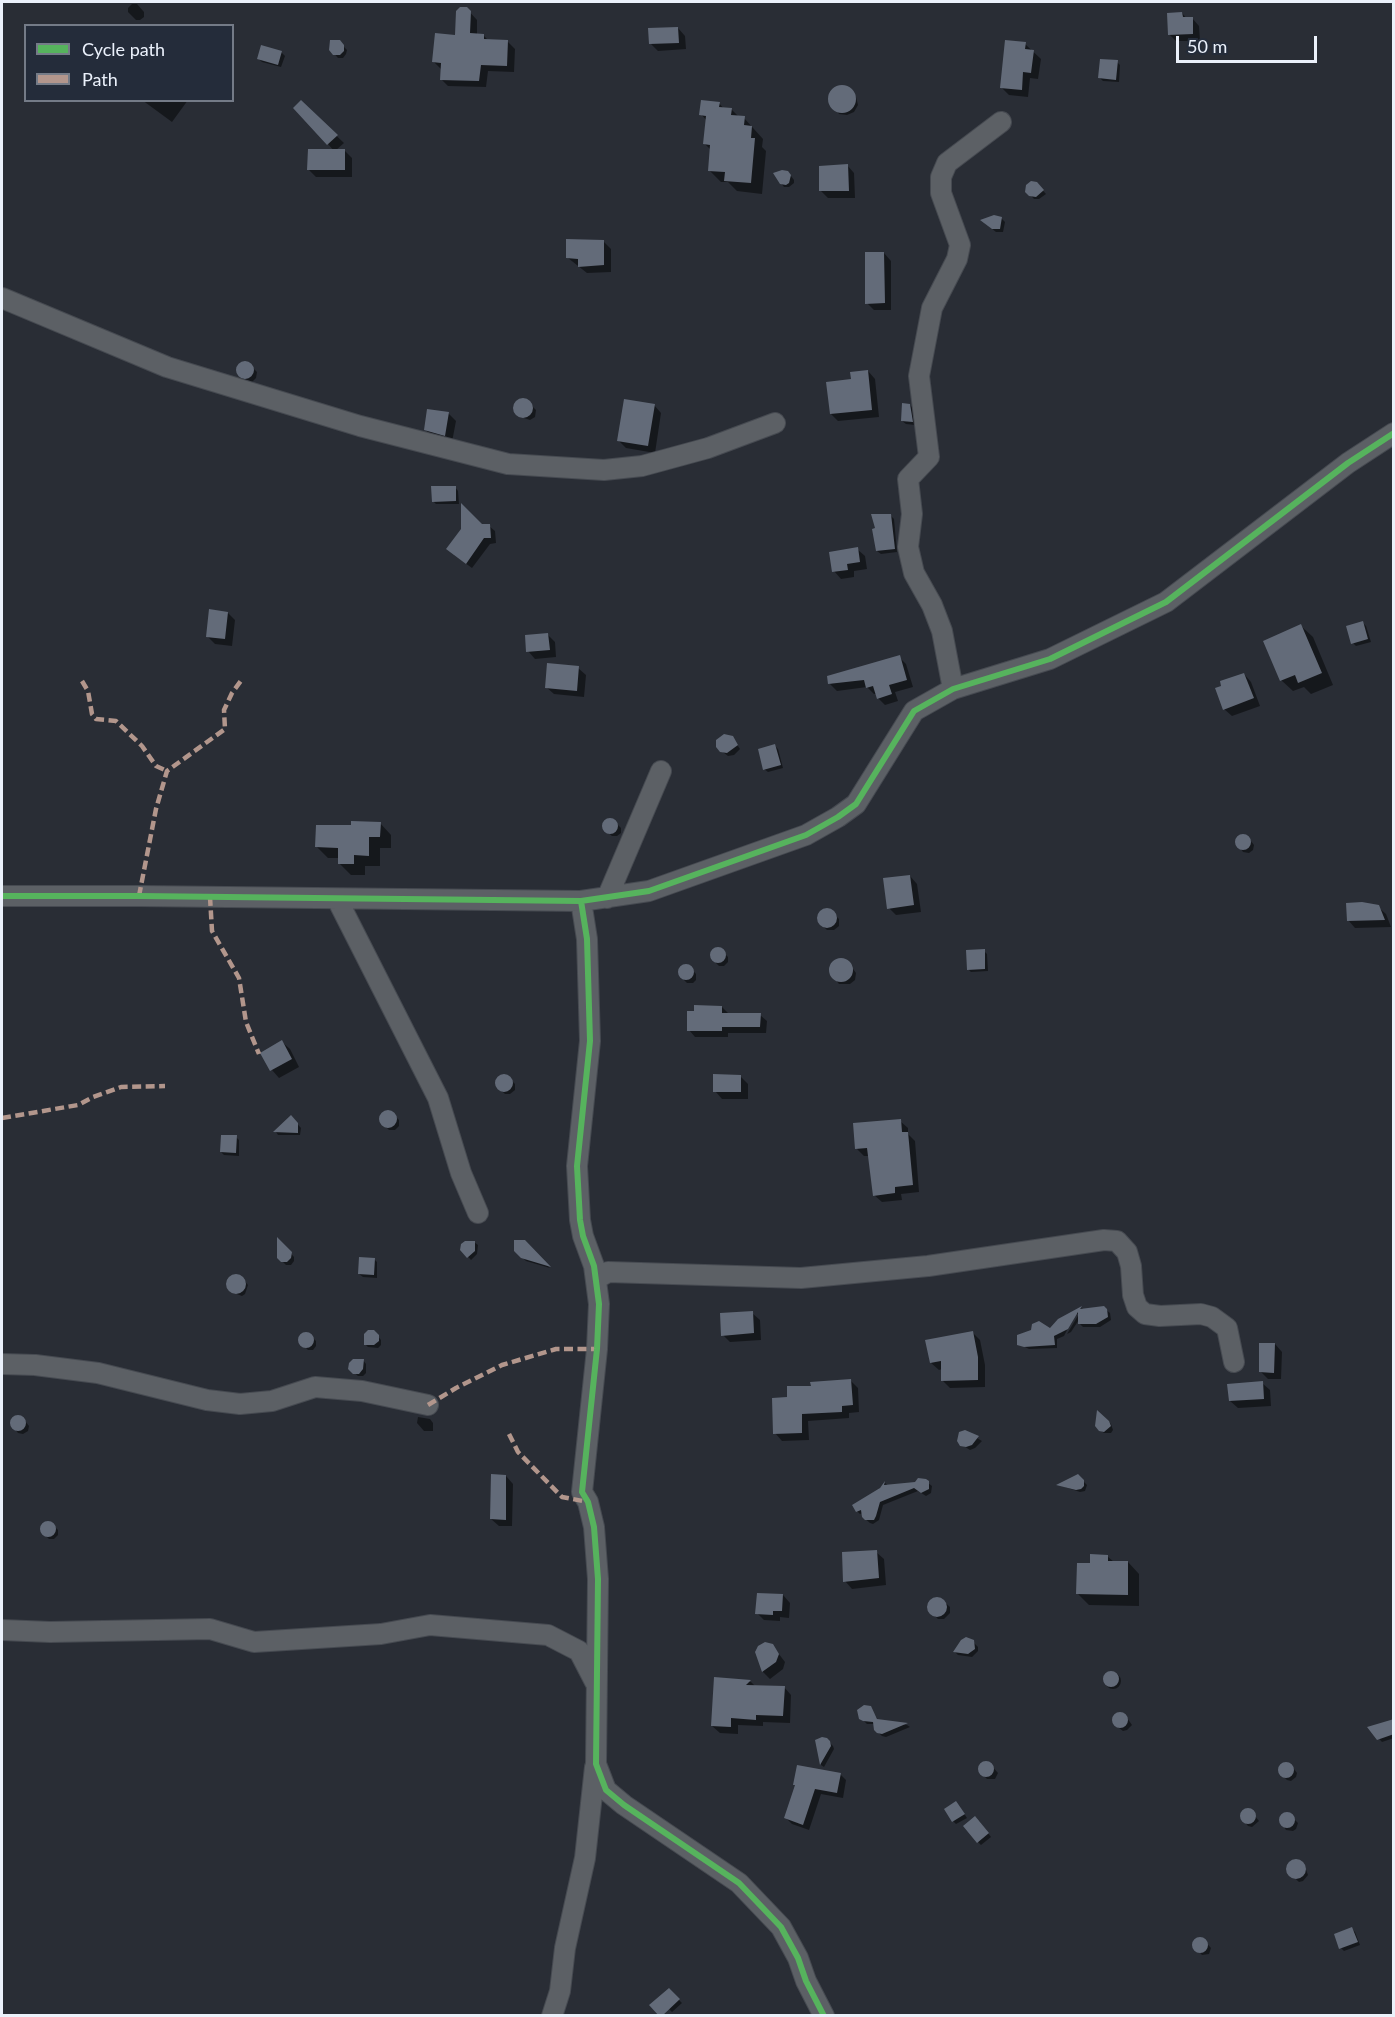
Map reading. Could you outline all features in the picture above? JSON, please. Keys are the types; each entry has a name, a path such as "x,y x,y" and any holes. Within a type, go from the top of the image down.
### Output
{"street":[{"path":"953,689 942,631 932,605 914,573 908,548 912,514 908,480 929,457 919,376 932,308 957,259 960,244 941,193 941,177 947,163 1001,122"},
{"path":"2,298 167,367 360,426 508,464 604,470 642,466 708,448 775,423"},
{"path":"2,896 581,901 649,891 806,835 838,817 855,804 914,711 953,689 1050,660 1166,602 1348,463 1394,433"},
{"path":"607,898 661,771"},
{"path":"337,899 438,1098 460,1173 478,1213"},
{"path":"552,2016 560,1991 565,1948 585,1858 596,1764 598,1688 598,1579 594,1527 588,1502 582,1492 597,1349 599,1304 596,1279 580,1220 577,1166 590,1041 587,939 581,901"},
{"path":"596,1279 608,1272 801,1278 928,1266 1104,1240 1117,1241 1127,1252 1137,1307 1145,1314 1160,1316 1200,1314 1212,1317 1227,1328 1234,1362"},
{"path":"2,1364 98,1372 207,1400 240,1404 272,1401 315,1387 362,1391 428,1405"},
{"path":"2,1630 50,1632 210,1629 254,1642 381,1634 430,1625 548,1635 579,1651 598,1688"},
{"path":"596,1764 606,1790 615,1798 739,1883 781,1927 798,1958 806,1981 824,2016"}],"building":[{"path":"460,7 467,7 471,11 470,33 484,34 484,39 508,40 507,66 481,65 479,81 440,80 441,63 432,62 435,33 455,35 456,11"},
{"path":"1182,12 1183,17 1193,17 1193,34 1168,35 1167,13"},
{"path":"678,27 679,43 649,44 648,28"},
{"path":"330,40 340,40 344,45 344,51 340,55 333,55 329,50"},
{"path":"1005,40 1026,42 1025,49 1034,50 1031,73 1023,72 1022,90 1000,88"},
{"path":"261,45 282,51 278,65 257,59"},
{"path":"1100,59 1118,60 1116,80 1098,78"},
{"path":"842,85 852,89 856,99 852,109 842,113 832,109 828,99 832,89"},
{"path":"301,100 338,135 327,145 293,108"},
{"path":"701,100 720,102 719,107 732,108 731,115 745,116 744,125 752,126 751,138 755,138 751,183 724,181 725,172 708,171 710,145 703,144 706,116 699,115"},
{"path":"308,149 345,149 345,170 307,170"},
{"path":"848,164 849,191 819,191 819,166"},
{"path":"788,171 791,175 786,185 780,184 773,173"},
{"path":"1031,181 1037,182 1044,190 1036,197 1029,196 1025,192 1026,185"},
{"path":"994,215 1002,217 1000,229 992,229 980,220"},
{"path":"566,239 604,240 604,265 578,267 578,259 566,258"},
{"path":"865,252 884,252 885,303 865,304"},
{"path":"245,361 251,364 254,370 251,376 245,379 239,376 236,370 239,364"},
{"path":"868,370 872,410 830,414 826,382 851,379 850,372"},
{"path":"523,398 530,401 533,408 530,415 523,418 516,415 513,408 516,401"},
{"path":"624,399 655,404 648,446 617,441"},
{"path":"902,403 910,404 913,422 901,421"},
{"path":"427,409 449,412 445,436 424,430"},
{"path":"431,486 456,486 456,501 432,502"},
{"path":"461,503 482,524 490,524 491,538 484,538 466,564 446,549 461,529"},
{"path":"871,514 891,514 895,549 876,551 872,529 875,528"},
{"path":"858,547 860,562 847,564 848,570 832,572 829,552"},
{"path":"209,609 228,612 225,639 206,637"},
{"path":"1363,621 1368,639 1351,644 1346,626"},
{"path":"1301,624 1322,673 1298,683 1295,675 1280,681 1263,641"},
{"path":"548,633 550,650 526,652 525,635"},
{"path":"900,655 907,680 889,685 892,694 877,699 873,686 866,688 864,680 828,684 827,676"},
{"path":"547,663 579,666 577,691 545,688"},
{"path":"1244,673 1254,698 1223,710 1215,688 1221,686 1220,681"},
{"path":"724,734 733,736 738,745 727,753 720,752 716,747 716,740"},
{"path":"775,744 781,765 763,770 758,749"},
{"path":"610,818 618,826 610,834 602,826"},
{"path":"351,821 381,822 380,837 369,837 369,856 354,855 354,864 338,864 338,848 315,847 316,825 351,825"},
{"path":"1240,834 1246,834 1251,842 1249,848 1240,850 1235,845 1235,839"},
{"path":"910,875 914,905 887,909 883,878"},
{"path":"1362,902 1379,905 1385,920 1347,921 1346,903"},
{"path":"827,908 834,911 837,918 834,925 827,928 820,925 817,918 820,911"},
{"path":"715,947 721,947 726,955 724,961 715,963 710,958 710,952"},
{"path":"985,949 985,969 967,970 966,950"},
{"path":"841,958 850,961 853,970 850,979 841,982 832,979 829,970 832,961"},
{"path":"686,964 692,966 694,972 692,978 686,980 680,978 678,972 680,966"},
{"path":"694,1005 722,1006 722,1013 761,1013 760,1027 722,1027 722,1031 687,1031 687,1011 694,1011"},
{"path":"282,1040 292,1059 270,1071 260,1053"},
{"path":"504,1074 510,1077 513,1083 510,1089 504,1092 498,1089 495,1083 498,1077"},
{"path":"713,1074 741,1075 741,1092 713,1092"},
{"path":"388,1110 394,1113 397,1119 394,1125 388,1128 382,1125 379,1119 382,1113"},
{"path":"291,1115 298,1123 298,1133 273,1132"},
{"path":"901,1119 902,1132 908,1132 913,1185 895,1187 895,1193 873,1196 867,1148 855,1149 853,1123"},
{"path":"221,1135 237,1135 236,1153 220,1152"},
{"path":"277,1237 292,1252 287,1262 281,1262 277,1258"},
{"path":"514,1240 525,1240 551,1267 521,1258 514,1251"},
{"path":"465,1241 475,1241 475,1251 467,1258 460,1250 461,1244"},
{"path":"359,1257 375,1258 374,1275 358,1274"},
{"path":"236,1274 243,1277 246,1284 243,1291 236,1294 229,1291 226,1284 229,1277"},
{"path":"1082,1306 1080,1309 1104,1306 1108,1317 1096,1324 1078,1324 1078,1312 1068,1329 1054,1336 1055,1345 1024,1347 1017,1345 1017,1335 1031,1330 1032,1324 1039,1321 1050,1328 1058,1319"},
{"path":"753,1311 754,1333 721,1336 720,1313"},
{"path":"368,1330 374,1330 379,1335 379,1341 374,1345 364,1345 364,1334"},
{"path":"973,1331 978,1357 978,1380 941,1381 941,1361 930,1363 925,1340"},
{"path":"306,1332 314,1340 306,1348 298,1340"},
{"path":"1259,1343 1275,1343 1274,1373 1259,1372"},
{"path":"353,1359 364,1359 363,1369 359,1374 353,1374 348,1369"},
{"path":"851,1379 853,1405 842,1406 842,1412 802,1414 802,1433 773,1434 772,1398 787,1397 787,1386 811,1386 810,1382"},
{"path":"1263,1381 1264,1399 1229,1401 1227,1384"},
{"path":"1097,1410 1111,1426 1104,1432 1099,1431 1095,1426"},
{"path":"15,1415 21,1415 26,1423 24,1429 15,1431 10,1426 10,1420"},
{"path":"965,1430 979,1436 972,1445 966,1447 960,1446 957,1441 959,1432"},
{"path":"491,1474 506,1475 506,1520 490,1519"},
{"path":"1078,1474 1084,1480 1084,1486 1081,1489 1056,1485"},
{"path":"918,1478 929,1481 929,1489 921,1493 914,1488 880,1502 874,1520 865,1520 861,1510 856,1512 852,1505 880,1488 885,1481 884,1485 915,1482"},
{"path":"45,1521 51,1521 56,1529 54,1535 45,1537 40,1532 40,1526"},
{"path":"877,1550 879,1578 843,1582 842,1552"},
{"path":"1090,1554 1108,1555 1108,1561 1128,1561 1128,1595 1076,1594 1077,1563 1090,1563"},
{"path":"757,1593 783,1594 782,1611 773,1611 773,1615 755,1614"},
{"path":"933,1597 941,1597 947,1603 947,1611 941,1617 933,1617 927,1611 927,1603"},
{"path":"966,1637 974,1640 975,1649 968,1654 953,1652 961,1640"},
{"path":"765,1642 773,1644 779,1654 776,1662 762,1672 755,1652 758,1646"},
{"path":"1111,1671 1117,1673 1119,1679 1117,1685 1111,1687 1105,1685 1103,1679 1105,1673"},
{"path":"714,1677 751,1680 746,1685 785,1686 783,1716 756,1715 756,1720 731,1718 731,1727 711,1726"},
{"path":"864,1705 871,1706 877,1719 908,1723 882,1734 877,1733 873,1722 859,1719 857,1710"},
{"path":"1117,1712 1123,1712 1128,1720 1126,1726 1117,1728 1112,1723 1112,1717"},
{"path":"1394,1719 1394,1734 1377,1740 1367,1727"},
{"path":"822,1737 830,1741 831,1746 820,1765 815,1740"},
{"path":"983,1761 989,1761 994,1769 992,1775 983,1777 978,1772 978,1766"},
{"path":"1286,1762 1292,1764 1294,1770 1292,1776 1286,1778 1280,1776 1278,1770 1280,1764"},
{"path":"797,1765 841,1773 837,1793 815,1789 803,1825 784,1818 795,1785 793,1785"},
{"path":"956,1801 965,1814 952,1822 944,1809"},
{"path":"1245,1808 1251,1808 1256,1816 1254,1822 1245,1824 1240,1819 1240,1813"},
{"path":"1287,1812 1293,1814 1295,1820 1293,1826 1287,1828 1281,1826 1279,1820 1281,1814"},
{"path":"975,1816 989,1833 977,1843 963,1826"},
{"path":"1296,1859 1303,1862 1306,1869 1303,1876 1296,1879 1289,1876 1286,1869 1289,1862"},
{"path":"1352,1927 1358,1942 1339,1949 1334,1934"},
{"path":"1200,1937 1206,1939 1208,1945 1206,1951 1200,1953 1194,1951 1192,1945 1194,1939"},
{"path":"669,1988 680,1999 662,2016 659,2016 649,2005"}],"marked path":[{"path":"139,896 156,809 167,771 225,729 224,710 232,693 243,678"},
{"path":"82,681 88,691 92,714 96,719 116,721 142,746 156,766 167,771"},
{"path":"210,897 212,931 239,978 246,1022 259,1054"},
{"path":"2,1118 78,1105 121,1087 165,1086"},
{"path":"428,1405 502,1365 556,1349 597,1349"},
{"path":"509,1434 518,1452 562,1497 588,1502"}],"cycle path":[{"path":"2,896 581,901 649,891 806,835 838,817 856,804 914,711 953,689 1050,659 1166,602 1348,463 1394,433"},
{"path":"581,901 587,939 590,1041 577,1166 580,1220 594,1266 599,1304 597,1349 582,1492 588,1502 594,1527 598,1579 596,1764 606,1790 624,1805 739,1883 781,1927 798,1958 806,1981 824,2016"}]}
